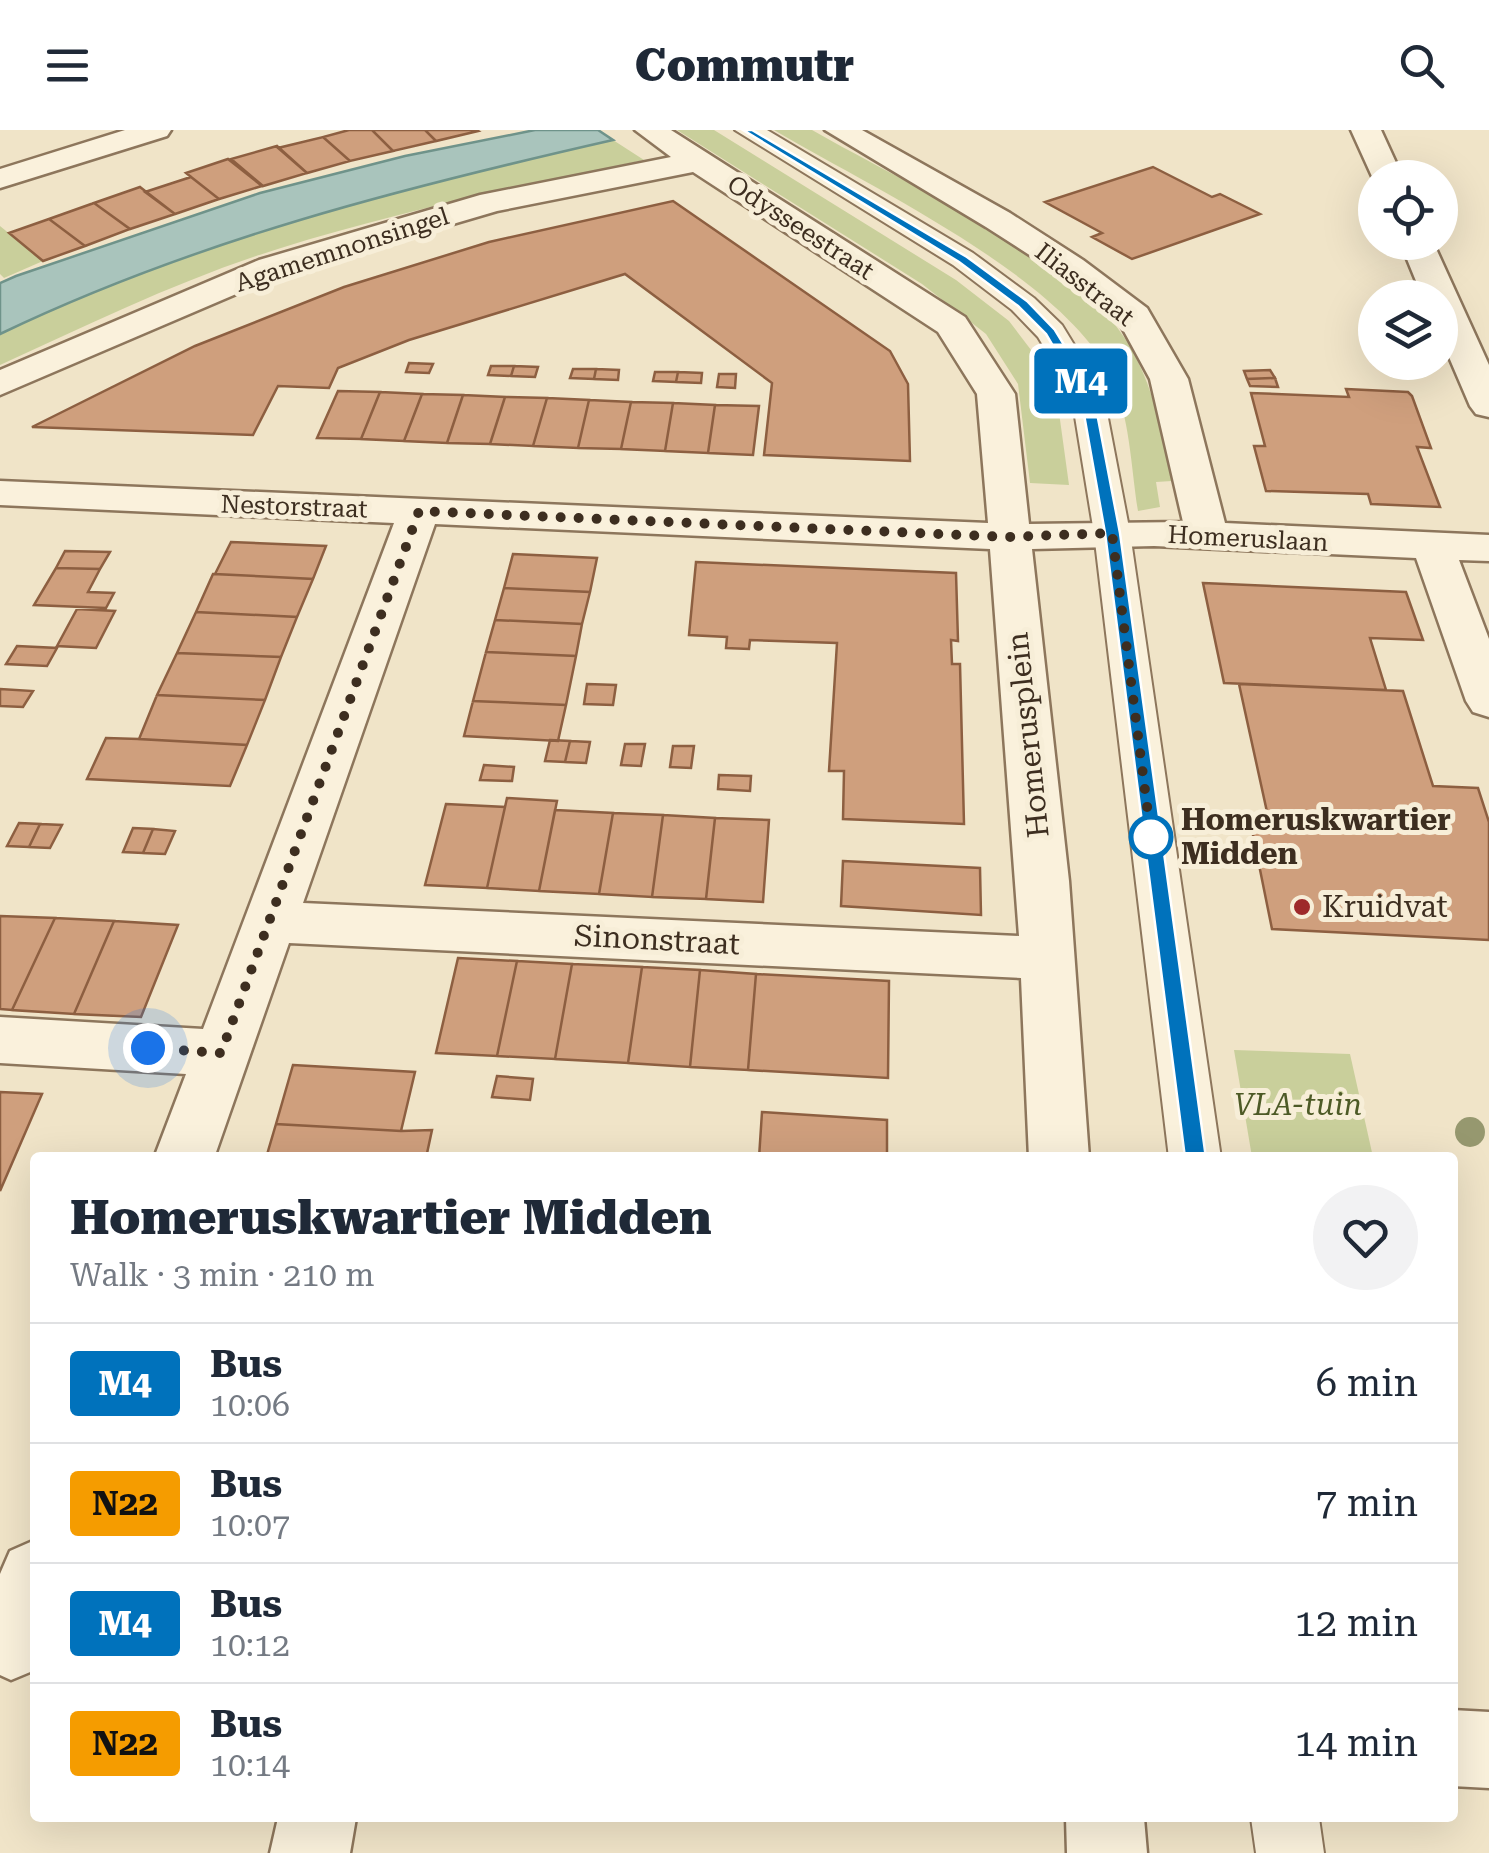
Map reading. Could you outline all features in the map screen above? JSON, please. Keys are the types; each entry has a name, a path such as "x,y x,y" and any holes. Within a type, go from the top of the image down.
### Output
{"street":[{"path":"0,179 156,130"},
{"name":"Odysseestraat","path":"650,130 952,325"},
{"name":"Iliasstraat","path":"840,130 998,220 1070,266 1134,316 1169,379 1207,535"},
{"path":"1366,130 1379,160"},
{"name":"Agamemnonsingel","path":"0,384 270,267 491,202 699,162"},
{"path":"1424,260 1489,406"},
{"name":"Homerusplein","path":"952,325 996,394 1043,881 1059,1152"},
{"name":"Nestorstraat","path":"0,493 1007,537"},
{"path":"186,1152 419,511"},
{"name":"Homeruslaan","path":"1007,537 1207,535 1489,548"},
{"path":"1433,547 1489,702"},
{"name":"Sinonstraat","path":"268,922 1045,958"},
{"path":"0,1040 221,1053"},
{"path":"15,1644 30,1593"},
{"path":"1458,1748 1489,1750"},
{"path":"310,1853 316,1822"},
{"path":"1105,1822 1108,1853"}],"lane":[{"name":"Odysseestraat","path":"748,130 963,259 1023,304 1051,332 1087,392 1112,533 1194,1152"},
{"path":"1286,1822 1290,1853"}],"green space":[{"path":"677,130 714,130 956,280 1009,321 1044,367 1057,398 1069,485 1030,483 1018,384 986,334 922,284"},
{"path":"774,130 812,130 977,221 1061,275 1094,303 1130,347 1154,402 1172,481 1156,482 1160,507 1138,511 1126,425 1111,376 1087,339 1052,304 960,237"},
{"path":"613,140 644,160 416,211 281,248 174,287 0,365 0,334 149,270 378,198"},
{"path":"0,226 43,261 4,278 0,274"},
{"name":"VLA-tuin","path":"1234,1050 1350,1054 1372,1152 1251,1152"}],"water":[{"path":"535,130 598,130 613,140 456,177 224,244 74,301 0,334 0,283 16,276 260,193 405,156"}],"building":[{"path":"349,130 372,130 393,151 350,161 323,137"},
{"path":"372,130 425,130 436,141 393,151"},
{"path":"425,130 476,130 478,131 436,141"},
{"path":"323,137 350,161 307,173 278,148"},
{"path":"277,146 307,173 263,186 231,159"},
{"path":"228,159 262,186 219,199 186,173"},
{"path":"1153,167 1212,197 1220,194 1260,214 1132,259 1092,237 1102,233 1045,202"},
{"path":"191,177 219,199 175,214 145,192"},
{"path":"140,187 175,214 130,229 94,203"},
{"path":"673,201 890,351 908,384 910,461 764,455 772,383 625,274 409,340 338,368 329,388 278,386 253,435 32,427 195,346 344,287 489,242"},
{"path":"94,203 130,229 85,246 49,219"},
{"path":"49,219 85,246 43,261 9,233"},
{"path":"409,363 433,364 429,373 406,372"},
{"path":"491,366 514,366 511,376 488,375"},
{"path":"514,366 538,367 535,377 511,376"},
{"path":"573,369 596,369 594,379 570,378"},
{"path":"596,369 619,370 618,380 594,379"},
{"path":"1270,370 1275,378 1247,379 1244,371"},
{"path":"655,372 678,372 676,382 653,381"},
{"path":"678,372 702,373 701,383 676,382"},
{"path":"719,374 736,374 735,388 717,387"},
{"path":"1275,378 1278,387 1250,386 1247,379"},
{"path":"1346,389 1408,392 1412,396 1431,448 1417,447 1440,507 1371,504 1368,494 1266,491 1254,446 1265,446 1251,393 1349,397"},
{"path":"338,391 380,392 361,439 317,438"},
{"path":"380,392 422,394 404,441 361,439"},
{"path":"422,394 463,395 447,443 404,441"},
{"path":"463,395 505,397 490,444 447,443"},
{"path":"505,397 547,398 533,446 490,444"},
{"path":"547,398 589,400 578,448 533,446"},
{"path":"589,400 631,402 621,449 578,448"},
{"path":"631,402 673,403 665,451 621,449"},
{"path":"673,403 715,405 708,453 665,451"},
{"path":"715,405 759,406 753,455 708,453"},
{"path":"231,542 326,546 313,579 215,574"},
{"path":"65,551 110,552 100,569 56,568"},
{"path":"513,554 597,558 590,592 504,588"},
{"path":"696,562 956,573 958,641 951,640 952,664 960,664 964,824 843,819 844,771 829,771 837,643 750,640 749,649 726,648 727,637 689,635"},
{"path":"56,568 100,569 88,592 114,593 106,608 34,605"},
{"path":"213,574 313,579 297,617 196,612"},
{"path":"1203,583 1406,592 1423,640 1370,638 1386,690 1224,683"},
{"path":"504,588 590,592 582,624 495,620"},
{"path":"77,609 115,611 96,648 57,646"},
{"path":"196,612 297,617 281,657 177,653"},
{"path":"495,620 582,624 576,656 486,652"},
{"path":"17,646 57,648 47,666 6,664"},
{"path":"486,652 576,656 566,705 473,701"},
{"path":"177,653 281,657 265,700 157,695"},
{"path":"587,684 616,685 613,705 584,704"},
{"path":"1239,684 1403,691 1433,786 1478,788 1489,822 1489,940 1272,929 1250,820 1269,821"},
{"path":"0,689 33,691 23,707 0,706"},
{"path":"157,695 265,700 247,745 139,739"},
{"path":"473,701 566,705 558,741 464,736"},
{"path":"106,738 247,745 230,786 87,779"},
{"path":"550,740 570,741 565,762 545,761"},
{"path":"570,741 590,742 586,763 565,762"},
{"path":"625,744 645,744 641,766 621,765"},
{"path":"673,746 694,746 691,768 670,767"},
{"path":"484,765 514,767 512,781 480,780"},
{"path":"719,775 751,776 750,791 718,789"},
{"path":"507,798 557,801 539,891 487,888"},
{"path":"446,804 505,807 487,888 425,885"},
{"path":"555,810 613,813 599,894 539,891"},
{"path":"613,813 663,815 652,897 599,894"},
{"path":"663,815 715,818 706,899 652,897"},
{"path":"715,818 769,820 763,902 706,899"},
{"path":"19,823 40,824 29,847 7,846"},
{"path":"40,824 62,825 50,848 29,847"},
{"path":"133,828 153,829 143,853 123,852"},
{"path":"153,829 175,831 165,854 143,853"},
{"path":"843,861 980,868 981,915 841,906"},
{"path":"0,916 55,918 12,1010 0,1009"},
{"path":"55,918 114,921 74,1014 12,1010"},
{"path":"114,921 178,925 141,1017 74,1014"},
{"path":"458,958 517,961 497,1056 436,1053"},
{"path":"517,961 572,964 555,1059 497,1056"},
{"path":"572,964 642,967 628,1063 555,1059"},
{"path":"642,967 700,970 690,1067 628,1063"},
{"path":"700,970 756,974 748,1070 690,1067"},
{"path":"756,974 889,981 888,1078 748,1070"},
{"path":"293,1065 415,1072 401,1131 276,1124"},
{"path":"497,1076 533,1079 530,1100 492,1097"},
{"path":"0,1092 42,1094 0,1191"},
{"path":"762,1112 887,1120 887,1152 759,1152"},
{"path":"276,1124 432,1130 427,1152 268,1152"}],"bus line":[{"name":"M4","path":"749,130 963,259 1023,304 1051,332 1087,392 1112,533 1194,1152"}],"place":[{"name":"Homeruskwartier Midden","path":"1151,837"},
{"name":"Kruidvat","path":"1302,907"}],"route":[{"path":"148,1048 221,1053 419,511 1007,537 1112,533 1152,845 1151,837"}]}
